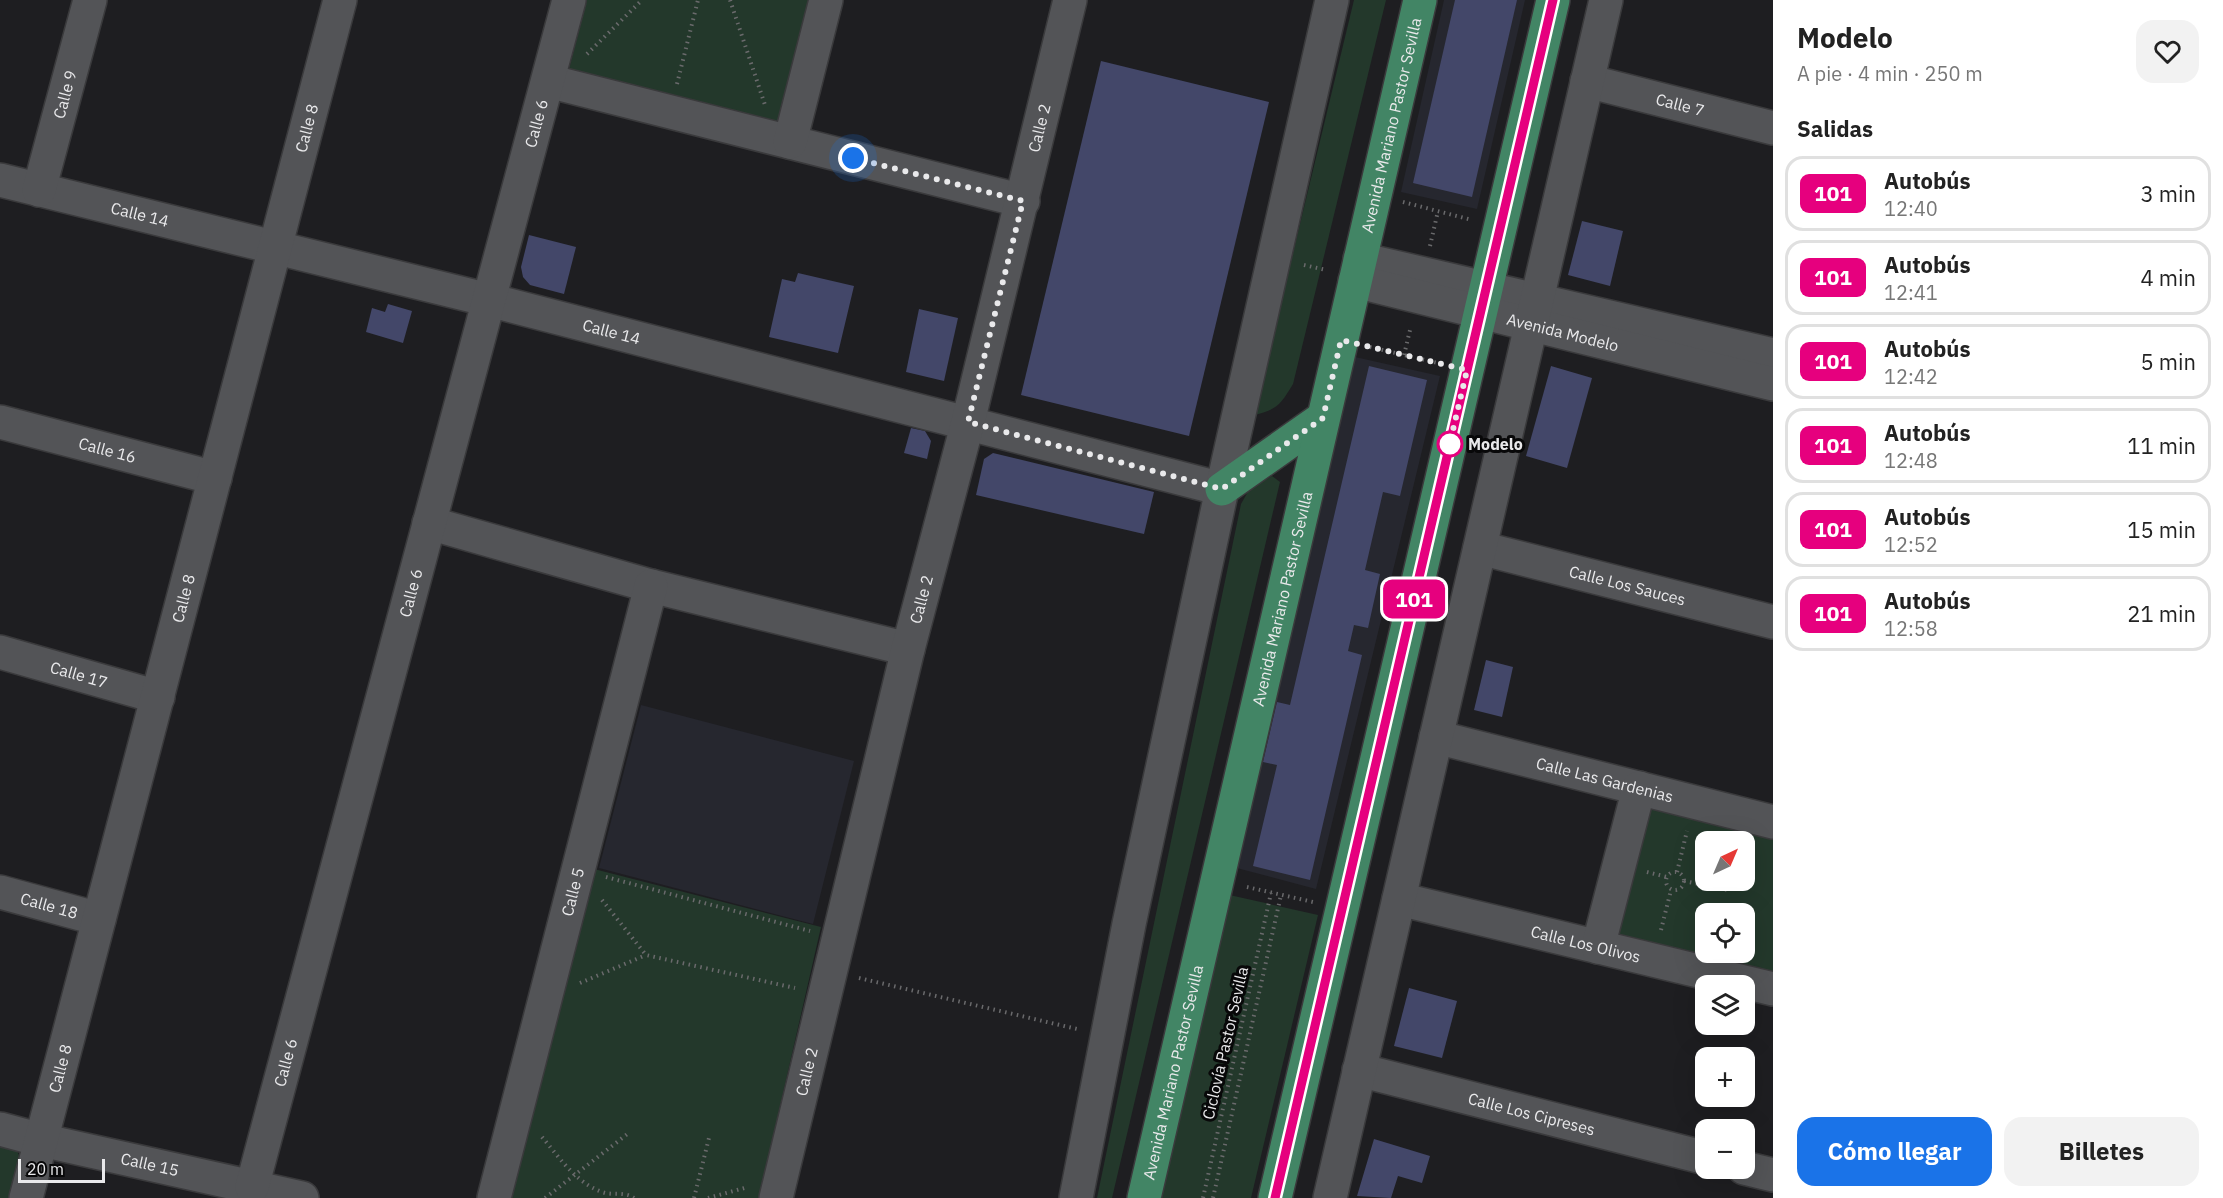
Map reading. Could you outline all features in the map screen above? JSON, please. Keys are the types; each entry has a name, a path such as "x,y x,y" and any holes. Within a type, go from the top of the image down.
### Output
{"main road":[{"name":"Avenida Mariano Pastor Sevilla","path":"1144,1198 1420,0"},
{"path":"1275,1198 1553,0"},
{"path":"1222,489 1323,418"}],"street":[{"name":"Calle 9","path":"39,190 90,0"},
{"name":"Calle 8","path":"26,1198 340,0"},
{"name":"Calle 6","path":"252,1187 569,0"},
{"path":"790,142 826,0"},
{"name":"Calle 2","path":"776,1198 908,649 968,422 1070,0"},
{"path":"1076,1198 1107,1036 1222,489 1332,0"},
{"path":"1330,1198 1606,0"},
{"path":"548,81 1023,201"},
{"name":"Calle 7","path":"1587,81 1773,128"},
{"name":"Calle 14","path":"0,180 489,300 1222,489"},
{"name":"Avenida Modelo","path":"1358,270 1534,312 1773,354"},
{"name":"Avenida Modelo","path":"1534,312 1773,384"},
{"name":"Calle 16","path":"0,422 215,478"},
{"path":"429,523 651,586 908,649"},
{"name":"Calle Los Sauces","path":"1480,548 1773,622"},
{"name":"Calle 5","path":"494,1198 651,586"},
{"name":"Calle 17","path":"0,652 158,697"},
{"name":"Calle Las Gardenias","path":"1436,737 1773,822"},
{"path":"1598,947 1639,788"},
{"name":"Calle 18","path":"0,892 99,919"},
{"name":"Calle Los Olivos","path":"1399,899 1773,989"},
{"name":"Calle Los Cipreses","path":"1359,1070 1695,1155"},
{"name":"Calle 15","path":"0,1129 302,1198"},
{"path":"1755,1171 1773,1175"}],"path":[{"path":"548,81 574,67 642,0"},
{"path":"674,93 698,0"},
{"path":"730,0 770,119 790,142"},
{"path":"1375,195 1500,227"},
{"path":"1341,340 1467,370"},
{"path":"1677,873 1689,824"},
{"path":"578,870 838,939"},
{"path":"578,870 646,955"},
{"path":"1640,870 1667,877"},
{"path":"1671,873 1682,875 1684,881 1680,889 1671,890 1667,886 1667,877 1671,873"},
{"path":"1217,880 1342,910"},
{"path":"1684,881 1695,883"},
{"path":"1659,938 1671,890"},
{"name":"Ciclovía Pastor Sevilla","path":"1203,1198 1271,893"},
{"path":"1213,1198 1281,895"},
{"path":"545,998 646,955 828,983 1107,1036"},
{"path":"514,1120 532,1126 574,1175 603,1193 628,1194 634,1198"},
{"path":"545,1198 630,1132"},
{"path":"694,1198 710,1134"}],"shaded area":[{"path":"1444,0 1525,0 1477,209 1401,192"},
{"path":"1355,357 1440,376 1316,889 1233,867"},
{"path":"641,705 854,761 813,924 599,868"}],"green space":[{"path":"587,0 809,0 777,125 569,69"},
{"path":"1354,0 1386,0 1293,384 1278,405 1254,415"},
{"path":"1272,476 1280,482 1112,1198 1097,1198 1241,504 1250,488"},
{"path":"1644,801 1773,835 1773,972 1737,963 1755,963 1755,903 1695,903 1695,953 1615,933"},
{"path":"594,869 821,927 759,1198 511,1198"},
{"path":"1225,894 1318,915 1251,1198 1151,1198"},
{"path":"0,1139 10,1143 19,1156 19,1172 12,1198 0,1198"}],"building":[{"path":"1455,0 1517,0 1472,197 1413,183"},
{"path":"1101,61 1269,102 1189,436 1021,395"},
{"path":"1582,221 1623,231 1610,286 1568,275"},
{"path":"529,235 576,247 564,294 530,285 523,277 521,267"},
{"path":"798,273 854,286 838,353 769,337 782,279 795,282"},
{"path":"388,304 412,311 403,343 366,332 372,308 385,312"},
{"path":"919,309 958,318 944,381 906,372"},
{"path":"1369,366 1427,380 1400,496 1383,492 1365,570 1380,574 1368,628 1354,625 1348,651 1362,655 1310,880 1253,866 1277,765 1263,762 1277,702 1290,705"},
{"path":"1551,366 1592,378 1567,468 1526,456"},
{"path":"911,428 925,431 931,441 927,459 904,453"},
{"path":"993,453 1154,492 1144,534 976,495 984,459"},
{"path":"1486,660 1513,667 1502,717 1474,710"},
{"path":"1409,988 1457,1001 1442,1058 1394,1046"},
{"path":"1374,1139 1430,1156 1422,1183 1398,1176 1391,1198 1357,1196"}],"bus line":[{"name":"101","path":"1275,1198 1553,0"}],"place":[{"name":"Modelo","path":"1450,444"}],"route":[{"path":"853,158 1023,201 968,422 1222,489 1323,418 1341,340 1467,370 1449,447 1450,444"}]}
